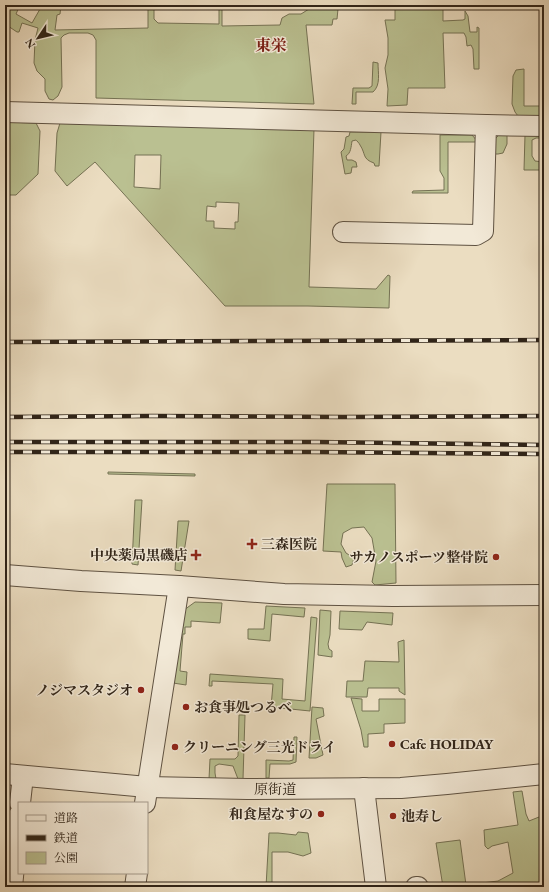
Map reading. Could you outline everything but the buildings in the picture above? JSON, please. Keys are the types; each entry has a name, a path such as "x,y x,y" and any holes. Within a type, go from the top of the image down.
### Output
{"street":[{"path":"5,112 544,126"},
{"path":"343,232 476,235 483,231 486,125"},
{"path":"5,575 292,594 393,596 544,595"},
{"path":"146,795 179,586"},
{"name":"原街道","path":"14,775 146,795 247,789 402,788 544,774"},
{"path":"14,775 20,802"},
{"path":"364,788 376,887"},
{"path":"12,887 18,825"},
{"path":"136,887 137,874"}],"green space":[{"path":"5,5 20,5 16,14 32,23 40,9 33,5 61,5 60,14 57,15 55,30 148,28 148,9 146,5 154,5 154,19 158,23 219,24 219,5 222,5 222,26 280,25 282,18 289,14 301,14 309,9 338,9 337,19 333,19 332,25 306,25 314,104 96,98 96,40 93,35 88,33 69,33 61,38 62,87 58,96 53,100 49,99 45,91 45,79 37,71 34,63 35,40 38,28 22,23 19,32 8,26 5,30"},
{"path":"395,5 443,5 443,21 463,20 465,19 465,11 468,16 470,32 477,32 477,27 479,28 479,69 474,69 473,49 471,45 467,46 464,33 443,33 445,88 408,88 407,105 387,106 388,89 385,68 388,55 388,38 385,20 395,20"},
{"path":"373,62 378,63 378,79 376,89 373,92 356,92 356,104 352,104 353,88 369,88 372,86"},
{"path":"524,69 524,106 544,106 544,116 518,116 515,112 512,104 513,76 516,70"},
{"path":"5,122 36,123 40,131 38,174 16,195 5,195"},
{"path":"60,123 314,129 309,287 376,289 388,275 390,276 389,308 225,306 95,162 67,186 55,171 57,133","holes":["135,155 161,155 160,189 134,187","216,202 239,203 238,222 235,222 235,229 214,228 214,221 206,221 207,206 216,207"]},
{"path":"350,132 381,132 379,166 375,166 374,163 366,158 360,144 356,140 352,141 350,152 346,156 347,160 356,162 357,167 352,167 351,173 345,174 341,152 344,149 346,137 349,136"},
{"path":"440,135 472,135 478,142 448,142 448,193 412,193 413,191 444,190 444,178 440,171"},
{"path":"499,135 507,135 507,144 503,153 493,154 493,141"},
{"path":"525,135 544,135 544,138 536,138 532,140 532,156 535,161 544,162 544,170 524,170"},
{"path":"108,472 195,474 195,476 108,474"},
{"path":"327,484 395,484 396,583 375,585 372,582 376,561 372,538 364,527 352,528 343,533 341,544 346,553 354,558 352,565 346,567 341,552 323,551"},
{"path":"135,500 142,500 138,565 132,564"},
{"path":"178,521 189,521 181,571 175,570"},
{"path":"195,602 222,603 220,623 191,621 191,627 185,627 180,671 187,672 186,685 173,683 184,610"},
{"path":"266,606 305,608 304,617 272,614 270,641 248,639 248,629 264,629"},
{"path":"320,610 331,611 328,644 329,649 332,651 332,657 318,655"},
{"path":"340,611 393,613 392,625 367,622 362,630 339,629"},
{"path":"311,617 317,618 310,711 271,707 273,684 212,681 212,686 209,686 210,674 283,679 282,699 305,701"},
{"path":"404,640 405,695 399,691 399,688 368,688 367,697 346,697 347,681 363,681 365,661 399,662 398,642"},
{"path":"351,698 362,699 362,711 379,711 379,699 405,699 405,723 384,724 384,733 368,734 368,747 364,747 361,730"},
{"path":"312,707 323,708 324,716 316,719 323,755 316,758 309,758"},
{"path":"239,715 245,715 243,779 238,779 233,766 219,764 215,766 216,779 209,779 210,759 235,759 238,756"},
{"path":"294,737 297,737 296,762 290,764 270,764 269,778 266,778 266,760 293,760"},
{"path":"522,791 526,814 529,821 544,815 544,887 443,887 436,843 460,840 466,885 498,881 513,873 508,842 492,846 488,849 485,846 484,830 518,825 513,792"},
{"path":"298,832 308,833 311,853 303,856 288,852 272,852 272,887 266,887 269,833 296,835"}],"railway":[{"path":"5,342 544,340"},
{"path":"5,417 544,416"},
{"path":"5,442 317,442 544,445"},
{"path":"5,452 544,454"}],"place":[{"name":"三森医院","path":"252,544"},
{"name":"中央薬局黒磯店","path":"196,555"},
{"name":"サカノスポーツ整骨院","path":"496,557"},
{"name":"ノジマスタジオ","path":"141,690"},
{"name":"お食事処つるべ","path":"186,707"},
{"name":"Cafe HOLIDAY","path":"392,744"},
{"name":"クリーニング三光ドライ","path":"175,747"},
{"name":"和食屋なすの","path":"321,814"},
{"name":"池寿し","path":"393,816"}],"district":[{"name":"東栄","path":"271,45"}]}
